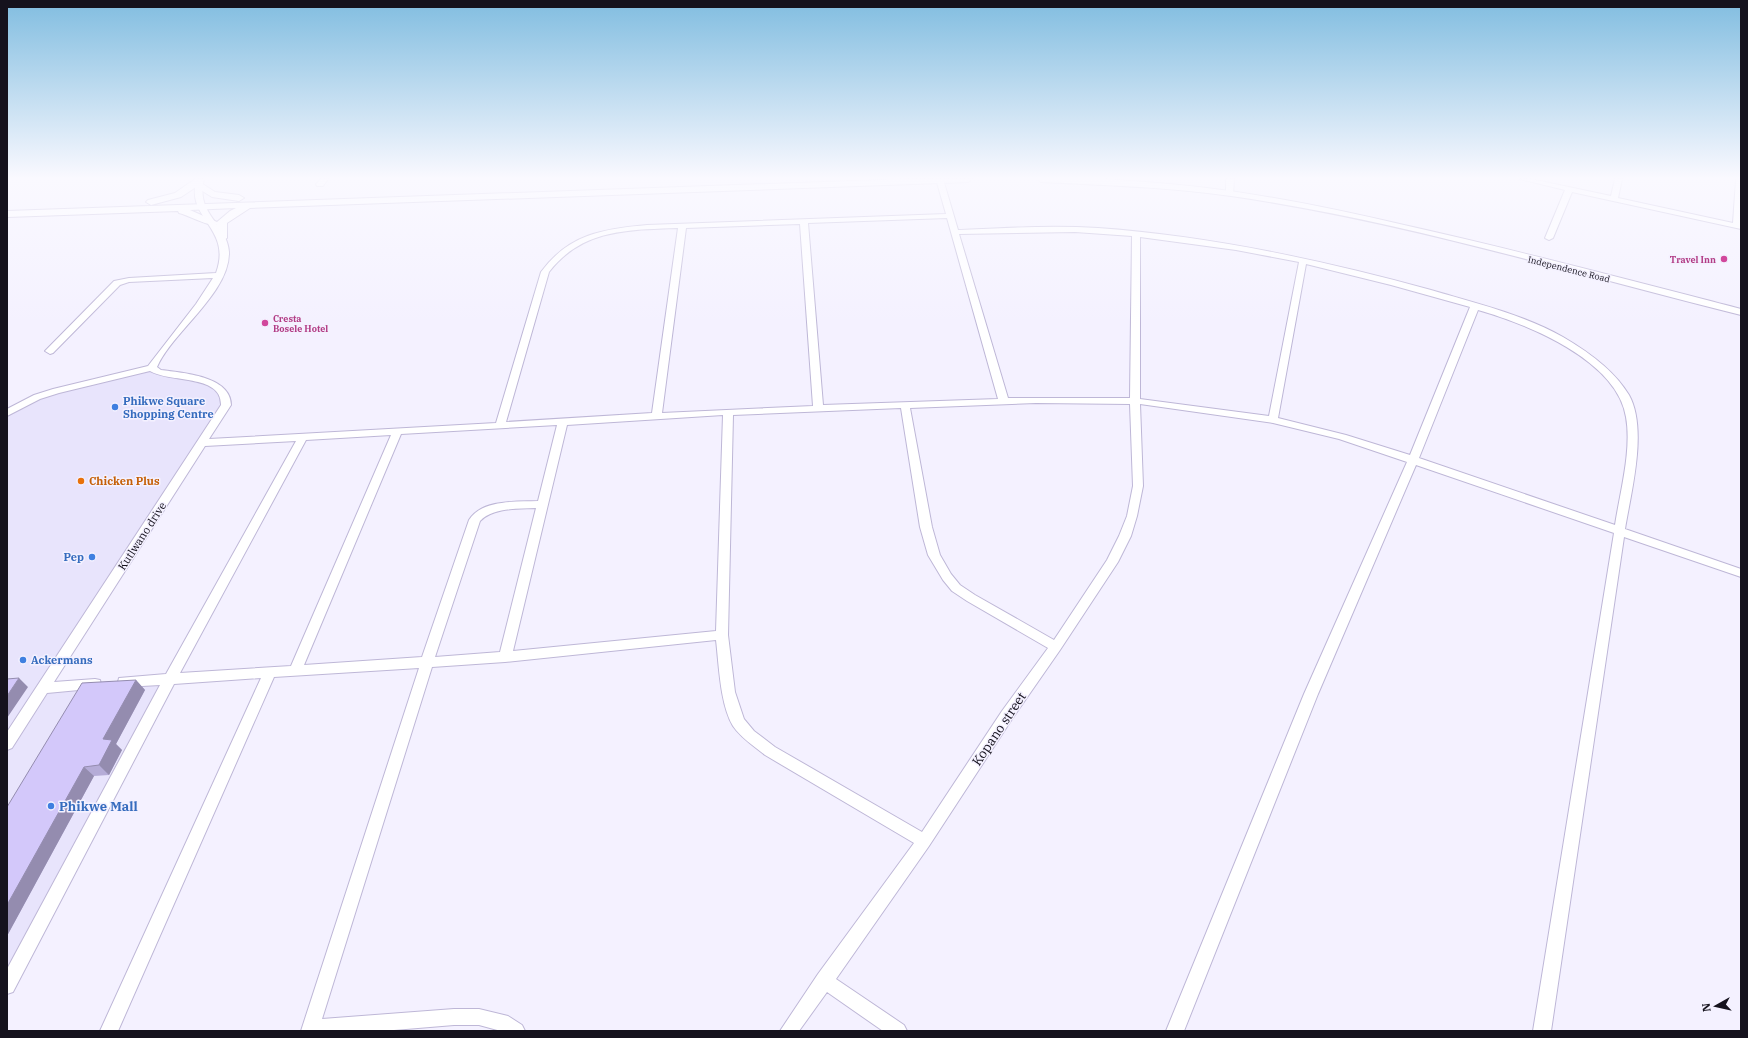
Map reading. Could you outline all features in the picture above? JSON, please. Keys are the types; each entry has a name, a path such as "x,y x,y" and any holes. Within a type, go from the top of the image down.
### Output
{"main road":[{"path":"222,227 222,238"},
{"name":"Independence Road","path":"1404,227 1741,312"},
{"name":"Independence Road","path":"1429,227 1741,304"}],"street":[{"path":"7,413 26,402 47,394 152,368 219,275 224,262 225,250 222,238 216,227"},
{"path":"500,426 539,289 545,272 555,258 570,246 600,233 644,227"},
{"path":"657,416 682,227"},
{"path":"804,227 818,409"},
{"path":"953,227 1004,401"},
{"path":"1549,238 1553,227"},
{"path":"954,232 1054,229 1136,234 1190,240 1304,260 1410,287 1516,319 1557,339 1596,364 1619,389 1627,402 1632,417 1633,437 1620,531 1542,1031"},
{"name":"Kopano street","path":"789,1031 924,841 1007,715 1056,647 1112,562 1125,536 1132,516 1138,486 1135,424 1136,234"},
{"path":"1273,420 1304,260"},
{"path":"50,351 117,283 129,280 219,275"},
{"path":"1174,1031 1311,694 1413,460 1475,306"},
{"name":"Kutlwano drive","path":"7,744 226,406 228,399 225,392 209,383 158,372 152,368"},
{"path":"201,443 398,433 728,412 1078,399 1136,401 1211,410 1273,420 1342,437 1741,573"},
{"path":"905,405 926,527 934,555 947,577 956,588 971,598 1056,647"},
{"path":"728,412 722,635 728,692 738,722 749,734 770,751 924,841"},
{"path":"505,657 562,422"},
{"path":"295,671 398,433"},
{"path":"7,986 170,679 303,438"},
{"path":"516,1031 498,1021 479,1017 454,1017 311,1030 427,662 476,517 491,509 542,504"},
{"path":"44,688 505,657 722,635"},
{"path":"109,1031 270,672"},
{"path":"824,980 898,1031"}],"shaded area":[{"path":"152,367 209,383 227,396 44,687 170,679 7,986 7,414 26,402"}],"building":[{"path":"19,678 7,696 7,679"},
{"name":"Phikwe Mall","path":"136,680 103,739 112,740 99,765 84,767 7,905 7,807 82,683"}],"place":[{"name":"Travel Inn","path":"1724,259"},
{"name":"Cresta Bosele Hotel","path":"265,323"},
{"name":"Phikwe Square Shopping Centre","path":"115,407"},
{"name":"Chicken Plus","path":"81,481"},
{"name":"Pep","path":"92,557"},
{"name":"Ackermans","path":"23,660"},
{"name":"Phikwe Mall","path":"51,806"}]}
